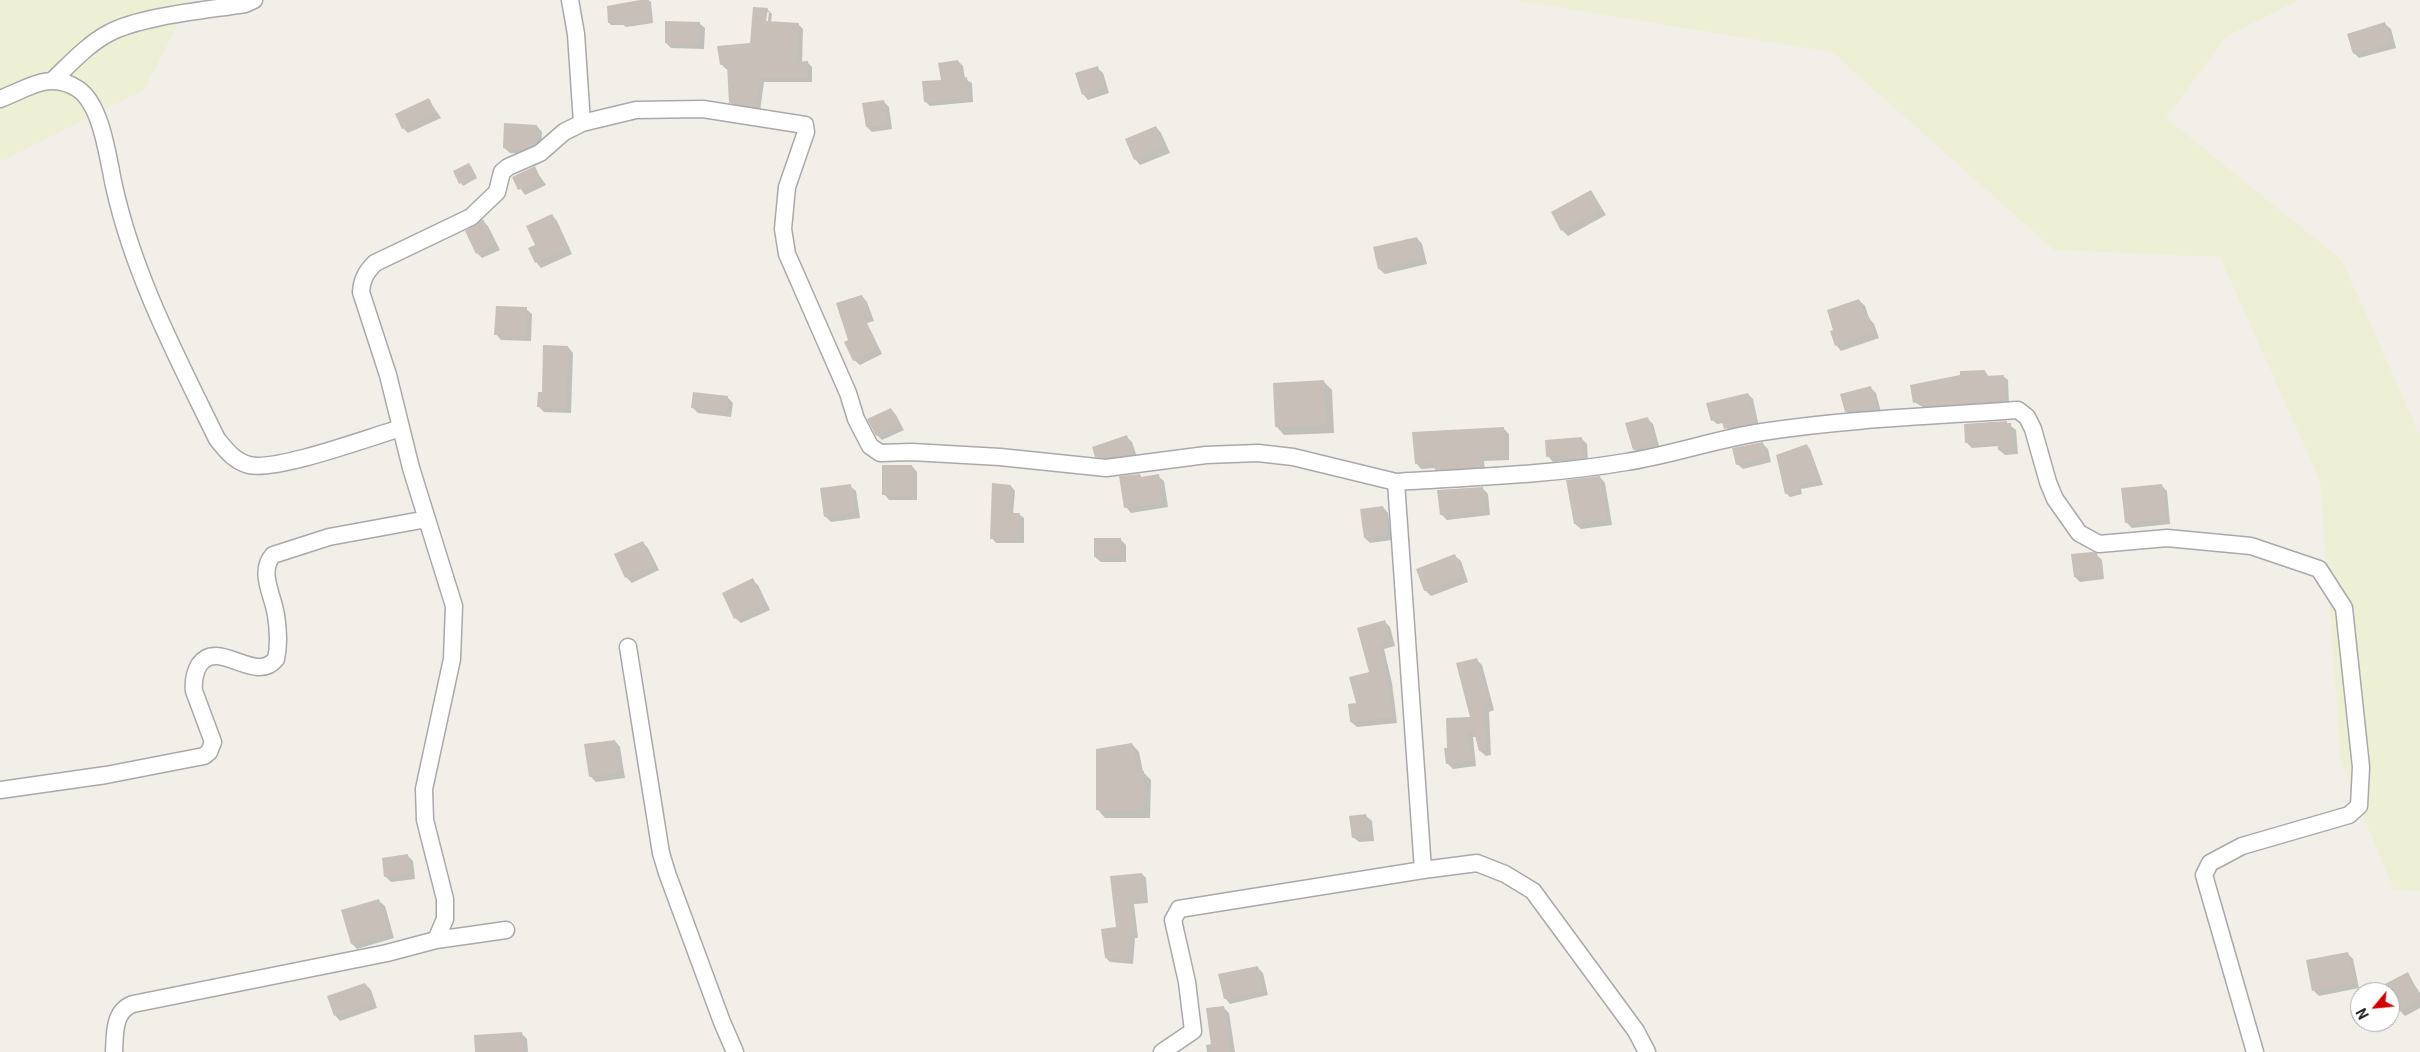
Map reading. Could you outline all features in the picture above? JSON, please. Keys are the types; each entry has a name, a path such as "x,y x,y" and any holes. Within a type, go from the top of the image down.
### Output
{"street":[{"path":"53,80 92,45 120,28 142,21 245,4 254,0"},
{"path":"570,0 576,34 582,123"},
{"path":"0,99 34,83 53,80 70,84 78,89 92,106 107,149 127,236 156,312 217,438 230,455 248,465 274,466 401,428"},
{"path":"436,940 445,918 445,899 425,820 424,789 452,659 454,606 401,428 388,375 361,292 365,274 375,263 471,217 496,192 502,172 508,167 540,153 564,132 582,123 636,110 703,109 805,125 806,132 787,187 782,228 787,254 848,393 856,418 870,446 880,453 912,452 1000,457 1106,468 1206,456 1258,453 1293,456 1396,482 1532,473 1607,465 1665,456 1741,436 1784,429 1849,422 2018,410 2027,417 2033,429 2055,500 2079,533 2099,544 2167,538 2251,546 2319,569 2344,608 2360,767 2359,806 2349,815 2242,846 2210,863 2204,875 2254,1052"},
{"path":"1396,482 1423,870"},
{"path":"0,790 106,775 204,756 209,752 213,742 194,691 193,682 194,674 203,660 215,655 260,668 268,667 276,659 278,647 276,615 266,571 268,562 273,555 329,537 427,519"},
{"path":"628,646 657,831 665,866 722,1022 735,1052"},
{"path":"1162,1052 1193,1031 1187,982 1173,920 1179,909 1423,870 1477,864 1505,874 1533,891 1636,1031 1647,1052"},
{"path":"114,1052 118,1018 124,1009 133,1004 387,953 436,940 506,930"}],"green space":[{"path":"0,0 190,0 144,90 0,162"},
{"path":"1511,0 2299,0 2227,36 2166,118 2342,260 2420,436 2420,891 2394,890 2341,762 2320,481 2220,257 2054,250 1832,52"}],"building":[{"path":"649,0 651,21 622,25 622,23 608,23 607,6"},
{"path":"753,7 768,8 766,21 799,23 797,62 808,61 808,78 760,78 756,107 729,103 727,64 720,65 717,46 750,43"},
{"path":"665,21 700,22 699,44 665,43"},
{"path":"2385,22 2391,42 2353,54 2347,34"},
{"path":"958,60 961,78 967,77 969,98 924,102 922,81 941,80 938,63"},
{"path":"1098,66 1104,88 1082,95 1075,73"},
{"path":"429,98 436,113 402,129 395,114"},
{"path":"884,100 888,124 866,127 862,103"},
{"path":"504,123 537,125 536,143 524,149 503,148"},
{"path":"1156,126 1165,147 1134,160 1125,139"},
{"path":"469,163 476,176 459,184 453,171"},
{"path":"535,166 541,180 518,190 512,177"},
{"path":"1591,190 1602,209 1561,231 1551,212"},
{"path":"552,214 567,248 535,263 528,248 535,245 526,226"},
{"path":"483,219 495,244 476,254 465,231"},
{"path":"1417,237 1422,259 1378,269 1373,247"},
{"path":"862,295 869,316 863,318 878,349 853,361 844,342 848,340 836,303"},
{"path":"1859,299 1866,318 1869,317 1875,332 1835,346 1830,331 1833,330 1827,310"},
{"path":"496,306 527,307 526,336 494,335"},
{"path":"543,345 568,346 566,408 537,407 538,392 542,392"},
{"path":"1985,370 1985,376 2004,375 2005,401 1922,406 1921,401 1913,403 1910,385 1960,375 1960,371"},
{"path":"1324,380 1326,425 1275,427 1273,383"},
{"path":"1871,386 1876,406 1845,412 1840,394"},
{"path":"693,392 728,396 726,412 691,408"},
{"path":"1748,393 1756,423 1724,429 1721,418 1711,421 1706,403"},
{"path":"891,408 899,425 876,436 867,419"},
{"path":"1648,417 1655,443 1633,450 1625,423"},
{"path":"2007,421 2007,423 2011,423 2013,449 1998,450 1997,441 1965,443 1964,424"},
{"path":"1504,427 1504,455 1479,456 1480,467 1435,470 1434,462 1415,464 1412,432"},
{"path":"1127,435 1133,454 1106,458 1095,457 1092,447"},
{"path":"1582,437 1583,458 1563,460 1562,455 1546,457 1545,440"},
{"path":"1763,442 1766,457 1736,465 1732,448"},
{"path":"1807,444 1820,481 1798,485 1799,490 1785,494 1776,455"},
{"path":"882,465 912,465 912,495 882,495"},
{"path":"1140,474 1141,477 1159,474 1163,502 1124,508 1119,476"},
{"path":"1600,476 1607,520 1574,524 1566,480"},
{"path":"992,483 1011,485 1009,513 1020,513 1020,539 990,539"},
{"path":"851,484 855,512 824,517 820,488"},
{"path":"2162,484 2166,519 2125,523 2121,488"},
{"path":"1483,487 1486,510 1440,515 1437,490"},
{"path":"1383,506 1387,535 1364,538 1360,509"},
{"path":"1094,538 1121,538 1121,557 1094,557"},
{"path":"643,541 654,565 625,578 614,554"},
{"path":"2097,553 2100,574 2074,577 2071,554"},
{"path":"1455,554 1463,576 1424,591 1416,569"},
{"path":"753,578 765,604 734,619 722,593"},
{"path":"1385,620 1391,641 1379,644 1387,676 1393,717 1350,722 1348,704 1356,703 1349,677 1369,672 1357,628"},
{"path":"1477,658 1489,705 1484,706 1486,750 1479,751 1474,732 1468,732 1472,761 1446,764 1444,748 1447,748 1446,718 1470,717 1456,663"},
{"path":"615,740 620,772 589,777 584,744"},
{"path":"1132,743 1137,771 1144,771 1143,811 1096,810 1096,749"},
{"path":"1366,814 1369,835 1352,838 1349,816"},
{"path":"408,854 410,873 384,877 382,858"},
{"path":"1142,873 1145,899 1131,901 1135,934 1131,934 1130,960 1105,958 1101,929 1116,927 1110,876"},
{"path":"379,899 389,933 351,944 341,910"},
{"path":"2348,952 2354,982 2312,991 2306,960"},
{"path":"1258,966 1263,990 1224,999 1218,974"},
{"path":"2408,972 2420,996 2420,1000 2400,1010 2400,982 2389,982"},
{"path":"365,983 372,1003 334,1016 327,996"},
{"path":"1224,1006 1230,1052 1212,1052 1206,1008"},
{"path":"522,1032 523,1052 475,1052 474,1035"}]}
